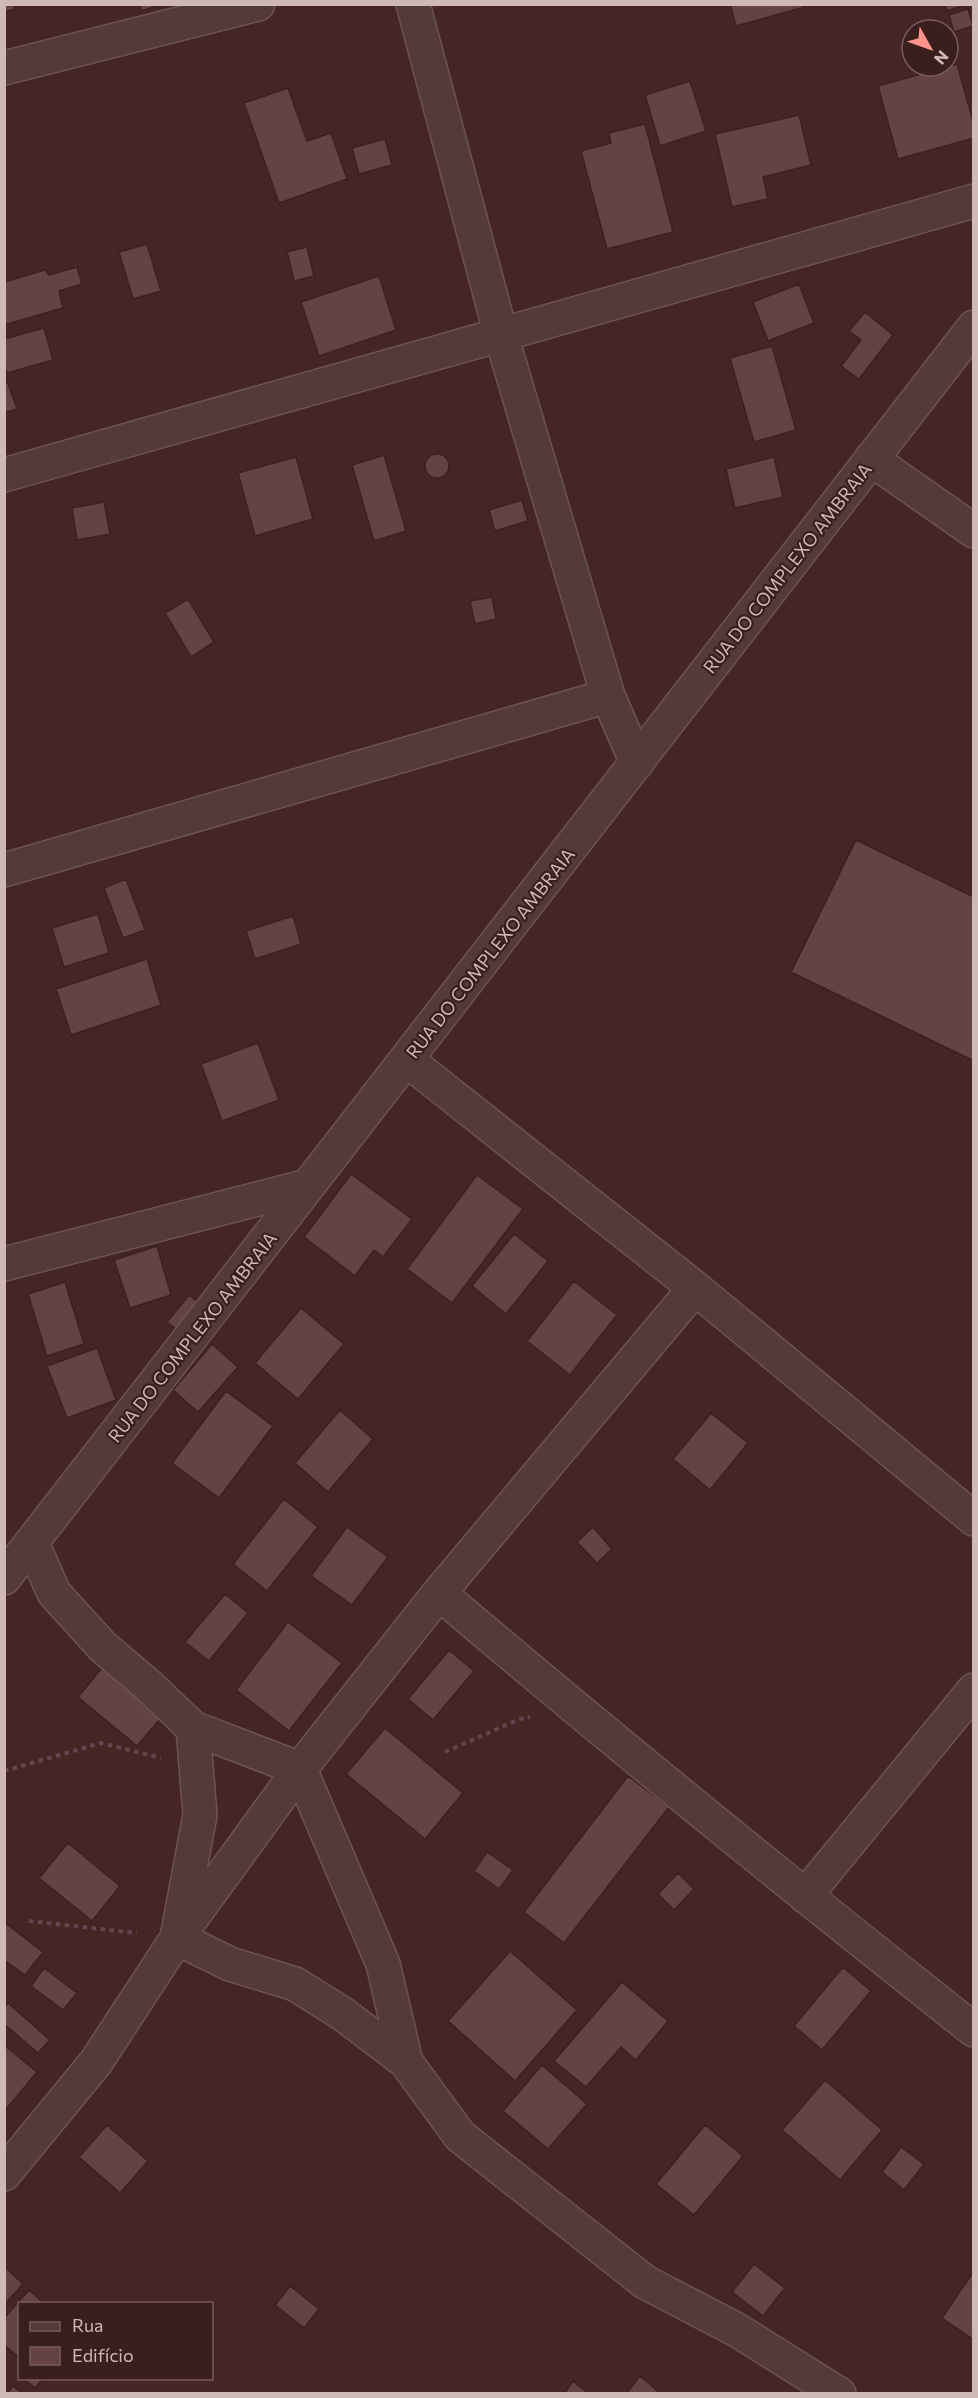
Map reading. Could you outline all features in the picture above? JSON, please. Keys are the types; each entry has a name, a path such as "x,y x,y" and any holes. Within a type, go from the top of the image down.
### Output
{"street":[{"path":"4,68 258,4"},
{"path":"413,4 501,335 608,696 637,763"},
{"path":"4,476 974,201"},
{"name":"RUA DO COMPLEXO AMBRAIA","path":"4,1578 974,327"},
{"path":"871,459 974,531"},
{"path":"4,870 608,696"},
{"path":"407,1060 694,1288 974,1520"},
{"path":"4,1264 308,1186"},
{"path":"4,2174 96,2062 177,1938 300,1769 439,1593 694,1288"},
{"path":"32,1543 54,1593 103,1647 193,1728 300,1769 383,1964 406,2062"},
{"path":"439,1593 575,1709 974,2030"},
{"path":"805,1896 974,1690"},
{"path":"177,1938 200,1815 193,1728"},
{"path":"177,1938 230,1964 295,1984 344,2014 406,2062 460,2136 645,2282 737,2330 840,2394"}],"path":[{"path":"445,1752 520,1719 575,1709"},
{"path":"4,1771 101,1743 196,1767"},
{"path":"29,1921 177,1938"}],"building":[{"path":"4,4 13,4 15,9 4,12"},
{"path":"140,4 163,4 141,11"},
{"path":"730,4 803,4 804,7 736,26"},
{"path":"945,4 967,4 947,11"},
{"path":"968,9 973,26 960,30 960,18 950,18 949,15"},
{"path":"960,75 974,125 974,138 898,159 878,86 907,78 960,78"},
{"path":"690,81 706,131 660,146 645,95"},
{"path":"288,88 307,141 331,133 347,179 279,203 244,103"},
{"path":"799,115 811,165 763,177 768,199 732,207 715,134"},
{"path":"645,124 673,232 607,249 581,151 611,143 609,133"},
{"path":"385,139 392,165 359,174 352,148"},
{"path":"147,244 161,291 133,299 119,252"},
{"path":"307,247 314,276 294,281 287,252"},
{"path":"77,267 82,284 59,291 63,308 4,325 4,282 45,270 49,275"},
{"path":"379,276 396,330 319,356 301,302"},
{"path":"799,284 814,323 768,341 753,302"},
{"path":"865,312 893,335 859,379 841,366 861,340 849,331"},
{"path":"44,328 53,360 7,373 4,364 4,339"},
{"path":"772,346 796,430 754,442 730,358"},
{"path":"8,383 17,409 4,413 4,384"},
{"path":"437,454 442,455 448,461 448,471 442,477 437,478 432,477 426,471 425,466 426,461 432,455"},
{"path":"384,455 406,531 374,541 352,465"},
{"path":"296,457 313,519 255,536 238,473"},
{"path":"774,457 783,497 735,508 726,469"},
{"path":"522,500 528,521 495,531 489,510"},
{"path":"104,502 110,534 77,540 72,508"},
{"path":"492,597 496,619 475,624 470,601"},
{"path":"188,599 214,642 191,657 165,613"},
{"path":"856,840 974,897 974,1061 791,972"},
{"path":"126,879 145,930 123,938 104,888"},
{"path":"98,914 109,953 64,967 52,928"},
{"path":"293,916 301,944 255,959 246,931"},
{"path":"147,959 161,1005 71,1035 56,989"},
{"path":"258,1043 279,1100 222,1121 201,1064"},
{"path":"351,1174 412,1219 383,1257 374,1250 355,1276 304,1237"},
{"path":"477,1175 523,1209 452,1303 407,1269"},
{"path":"514,1234 548,1261 506,1314 472,1286"},
{"path":"157,1246 171,1295 130,1308 114,1260"},
{"path":"574,1281 617,1315 570,1375 527,1341"},
{"path":"65,1282 84,1344 47,1356 28,1294"},
{"path":"189,1295 201,1305 180,1332 167,1322"},
{"path":"301,1308 344,1344 298,1399 255,1363"},
{"path":"212,1344 238,1367 198,1412 173,1390"},
{"path":"97,1348 116,1400 67,1418 47,1366"},
{"path":"226,1391 273,1426 219,1498 172,1463"},
{"path":"340,1410 373,1439 328,1492 295,1463"},
{"path":"711,1413 748,1443 710,1490 673,1459"},
{"path":"284,1499 318,1527 267,1591 233,1564"},
{"path":"347,1527 388,1557 352,1605 311,1576"},
{"path":"593,1527 612,1549 597,1563 577,1542"},
{"path":"225,1594 248,1613 209,1661 185,1642"},
{"path":"288,1622 342,1663 289,1731 236,1690"},
{"path":"449,1650 474,1671 433,1720 408,1699"},
{"path":"106,1663 165,1713 137,1746 78,1697"},
{"path":"385,1728 463,1793 425,1839 346,1774"},
{"path":"628,1776 669,1807 564,1943 524,1912"},
{"path":"68,1843 120,1886 92,1921 39,1878"},
{"path":"487,1852 513,1870 499,1889 474,1871"},
{"path":"678,1873 694,1889 674,1910 658,1894"},
{"path":"4,1922 43,1952 25,1975 4,1960"},
{"path":"510,1951 577,2010 515,2081 448,2021"},
{"path":"843,1967 871,1991 822,2050 794,2026"},
{"path":"44,1968 77,1993 63,2010 31,1986"},
{"path":"622,1982 668,2021 636,2060 621,2047 586,2087 554,2061"},
{"path":"8,2003 50,2040 38,2053 4,2024 4,2007"},
{"path":"4,2045 37,2072 4,2112"},
{"path":"542,2065 587,2104 548,2149 503,2111"},
{"path":"825,2080 882,2130 840,2180 782,2130"},
{"path":"107,2125 148,2161 120,2193 79,2157"},
{"path":"705,2125 743,2156 694,2215 656,2184"},
{"path":"901,2147 924,2164 904,2190 882,2172"},
{"path":"754,2264 785,2288 763,2316 732,2292"},
{"path":"6,2268 23,2284 4,2305 4,2269"},
{"path":"974,2271 974,2340 942,2318"},
{"path":"290,2286 319,2309 304,2328 275,2305"},
{"path":"29,2290 43,2302 18,2302"},
{"path":"18,2302 18,2356 4,2345 4,2318"},
{"path":"640,2376 661,2394 626,2394"},
{"path":"25,2380 41,2380 35,2388"},
{"path":"573,2381 589,2394 564,2394"},
{"path":"13,2386 23,2394 7,2394"}]}
